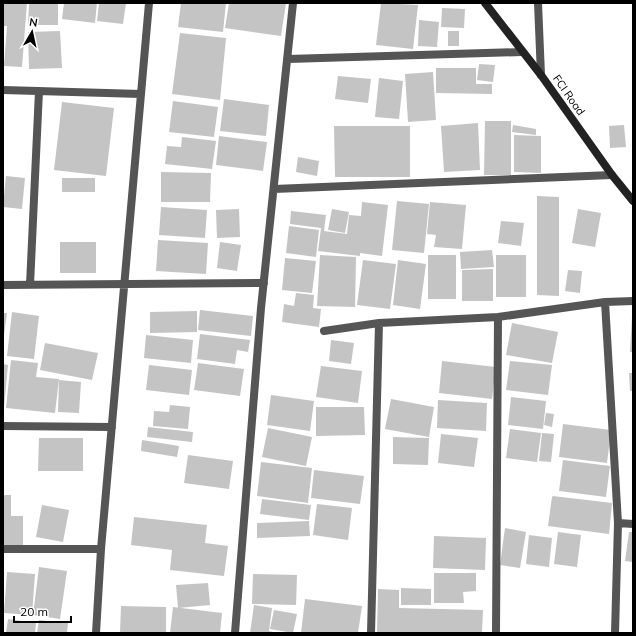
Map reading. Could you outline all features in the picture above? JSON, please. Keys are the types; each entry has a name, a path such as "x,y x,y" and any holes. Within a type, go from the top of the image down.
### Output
{"street":[{"path":"96,633 101,549 149,3"},
{"path":"235,633 264,283 294,3"},
{"name":"FCI Road","path":"485,3 541,75 612,176 633,201"},
{"path":"538,3 541,75"},
{"path":"288,59 522,52"},
{"path":"3,90 141,94"},
{"path":"30,285 39,91"},
{"path":"274,189 612,176"},
{"path":"3,285 264,283"},
{"path":"324,331 379,323 498,317 604,302 633,301"},
{"path":"604,302 618,523 615,633"},
{"path":"496,633 498,317"},
{"path":"371,633 379,323"},
{"path":"3,426 112,427"},
{"path":"618,523 633,524"},
{"path":"3,549 101,549"}],"building":[{"path":"3,3 27,3 22,67 4,66 7,26 3,26"},
{"path":"29,3 58,3 58,25 28,25"},
{"path":"64,3 97,3 95,23 62,19"},
{"path":"99,3 126,3 123,24 97,21"},
{"path":"181,3 226,3 223,32 178,27"},
{"path":"229,3 286,3 281,36 225,28"},
{"path":"381,3 418,5 413,49 376,45"},
{"path":"442,8 465,9 464,28 441,27"},
{"path":"419,20 439,22 437,47 418,46"},
{"path":"60,31 62,68 29,69 28,32"},
{"path":"448,31 459,31 459,46 448,46"},
{"path":"180,33 226,38 220,100 172,94"},
{"path":"479,64 495,65 493,82 477,80"},
{"path":"436,68 476,68 476,84 492,84 492,94 436,93"},
{"path":"433,72 436,120 408,122 405,74"},
{"path":"338,76 371,79 368,103 335,99"},
{"path":"379,78 403,81 399,119 375,117"},
{"path":"224,99 269,105 266,136 220,131"},
{"path":"173,101 218,107 214,137 169,132"},
{"path":"62,102 114,108 106,176 54,170"},
{"path":"485,121 511,121 511,175 484,175"},
{"path":"478,123 480,170 444,172 441,126"},
{"path":"513,125 536,129 536,135 512,132"},
{"path":"624,125 626,147 610,148 609,126"},
{"path":"334,126 410,126 410,177 335,177"},
{"path":"514,135 541,136 541,173 514,172"},
{"path":"219,136 267,142 263,171 216,165"},
{"path":"182,137 216,141 212,169 165,164 167,146 181,147"},
{"path":"298,157 319,161 317,176 296,172"},
{"path":"161,172 211,173 210,202 161,202"},
{"path":"6,176 25,178 22,209 3,207"},
{"path":"62,178 95,178 95,192 62,192"},
{"path":"537,196 559,197 559,296 537,295"},
{"path":"397,201 429,204 424,253 392,250"},
{"path":"362,202 388,205 382,256 360,253 360,256 318,251 321,228 290,224 291,211 326,215 324,231 347,234 349,215 361,216"},
{"path":"430,202 466,205 462,249 434,247 436,235 427,234"},
{"path":"161,207 207,210 205,238 159,235"},
{"path":"239,209 240,237 217,238 216,210"},
{"path":"332,209 349,212 345,233 328,230"},
{"path":"578,209 601,213 595,247 572,243"},
{"path":"501,221 524,223 521,246 498,243"},
{"path":"289,226 319,230 316,257 286,253"},
{"path":"158,240 208,243 206,274 156,271"},
{"path":"60,242 96,242 96,273 60,273"},
{"path":"220,242 241,245 237,271 217,268"},
{"path":"492,250 494,267 461,269 460,252"},
{"path":"320,255 356,257 355,307 317,306"},
{"path":"428,255 456,255 456,299 428,299"},
{"path":"496,255 526,255 526,297 496,297"},
{"path":"285,258 316,261 312,293 282,290"},
{"path":"363,260 396,264 390,309 357,305"},
{"path":"398,260 426,264 420,309 393,305"},
{"path":"493,269 493,301 462,301 462,270"},
{"path":"568,270 582,271 580,293 565,291"},
{"path":"296,293 314,295 313,308 321,309 319,327 282,322 284,304 294,306"},
{"path":"200,310 253,316 251,336 198,330"},
{"path":"197,311 197,332 150,333 150,312"},
{"path":"12,312 39,316 34,359 7,356"},
{"path":"3,313 7,313 4,335 3,335"},
{"path":"632,317 633,352 630,352"},
{"path":"512,323 558,332 552,363 506,355"},
{"path":"200,334 250,340 248,352 237,350 235,364 197,359"},
{"path":"146,335 193,340 191,363 144,358"},
{"path":"331,340 354,343 351,364 329,361"},
{"path":"45,343 98,353 92,380 40,370"},
{"path":"11,360 38,363 36,377 59,379 55,413 6,408"},
{"path":"442,361 496,367 492,399 439,393"},
{"path":"510,361 552,365 548,395 506,390"},
{"path":"198,363 244,369 240,396 194,390"},
{"path":"3,364 8,365 4,407 3,407"},
{"path":"149,365 192,370 189,395 146,390"},
{"path":"321,366 362,371 358,403 316,397"},
{"path":"629,373 633,373 633,391 630,391"},
{"path":"59,380 81,382 79,413 58,412"},
{"path":"271,395 314,401 310,431 267,425"},
{"path":"511,397 546,401 543,429 508,425"},
{"path":"391,399 434,407 429,437 385,429"},
{"path":"438,400 487,403 486,431 437,428"},
{"path":"170,405 190,407 188,429 153,426 154,411 169,412"},
{"path":"316,407 364,407 365,435 316,436"},
{"path":"546,413 554,414 552,427 544,425"},
{"path":"563,424 611,430 607,463 559,457"},
{"path":"148,427 193,432 192,442 147,437"},
{"path":"268,428 312,437 306,466 262,457"},
{"path":"510,429 541,433 537,462 506,458"},
{"path":"542,433 554,434 551,462 539,461"},
{"path":"441,434 478,438 474,467 438,463"},
{"path":"393,437 429,438 428,465 393,464"},
{"path":"39,438 83,438 83,471 38,471"},
{"path":"142,440 179,446 177,457 141,451"},
{"path":"188,455 233,461 229,489 184,483"},
{"path":"563,460 610,466 606,497 559,491"},
{"path":"261,462 312,468 308,503 257,496"},
{"path":"314,470 364,476 360,504 311,498"},
{"path":"3,495 11,495 11,516 23,516 23,545 3,545"},
{"path":"553,496 612,503 609,534 548,526"},
{"path":"262,499 311,505 309,520 260,514"},
{"path":"317,504 352,508 348,540 313,535"},
{"path":"42,505 69,510 63,542 36,537"},
{"path":"134,517 207,525 205,543 228,546 224,576 170,570 172,550 131,545"},
{"path":"309,521 310,536 257,538 257,523"},
{"path":"505,528 526,532 520,568 500,565"},
{"path":"558,532 581,535 577,567 554,564"},
{"path":"629,532 633,532 633,562 625,561"},
{"path":"529,535 552,538 549,567 526,564"},
{"path":"434,536 486,538 485,570 433,568"},
{"path":"39,567 67,571 60,619 33,615"},
{"path":"7,572 35,574 32,615 4,613"},
{"path":"434,573 476,573 476,591 463,592 464,603 434,603"},
{"path":"253,574 297,575 296,605 252,604"},
{"path":"208,583 210,605 178,608 176,585"},
{"path":"401,588 431,589 431,605 401,605"},
{"path":"378,589 399,590 399,608 483,610 482,633 377,633"},
{"path":"305,599 362,606 358,633 301,633"},
{"path":"254,605 272,608 269,631 277,633 250,633"},
{"path":"121,606 166,607 166,633 120,633"},
{"path":"173,607 222,613 220,633 170,633"},
{"path":"274,610 297,614 293,633 270,629"},
{"path":"8,619 36,623 35,633 6,633"},
{"path":"39,620 68,623 67,633 37,633"}]}
